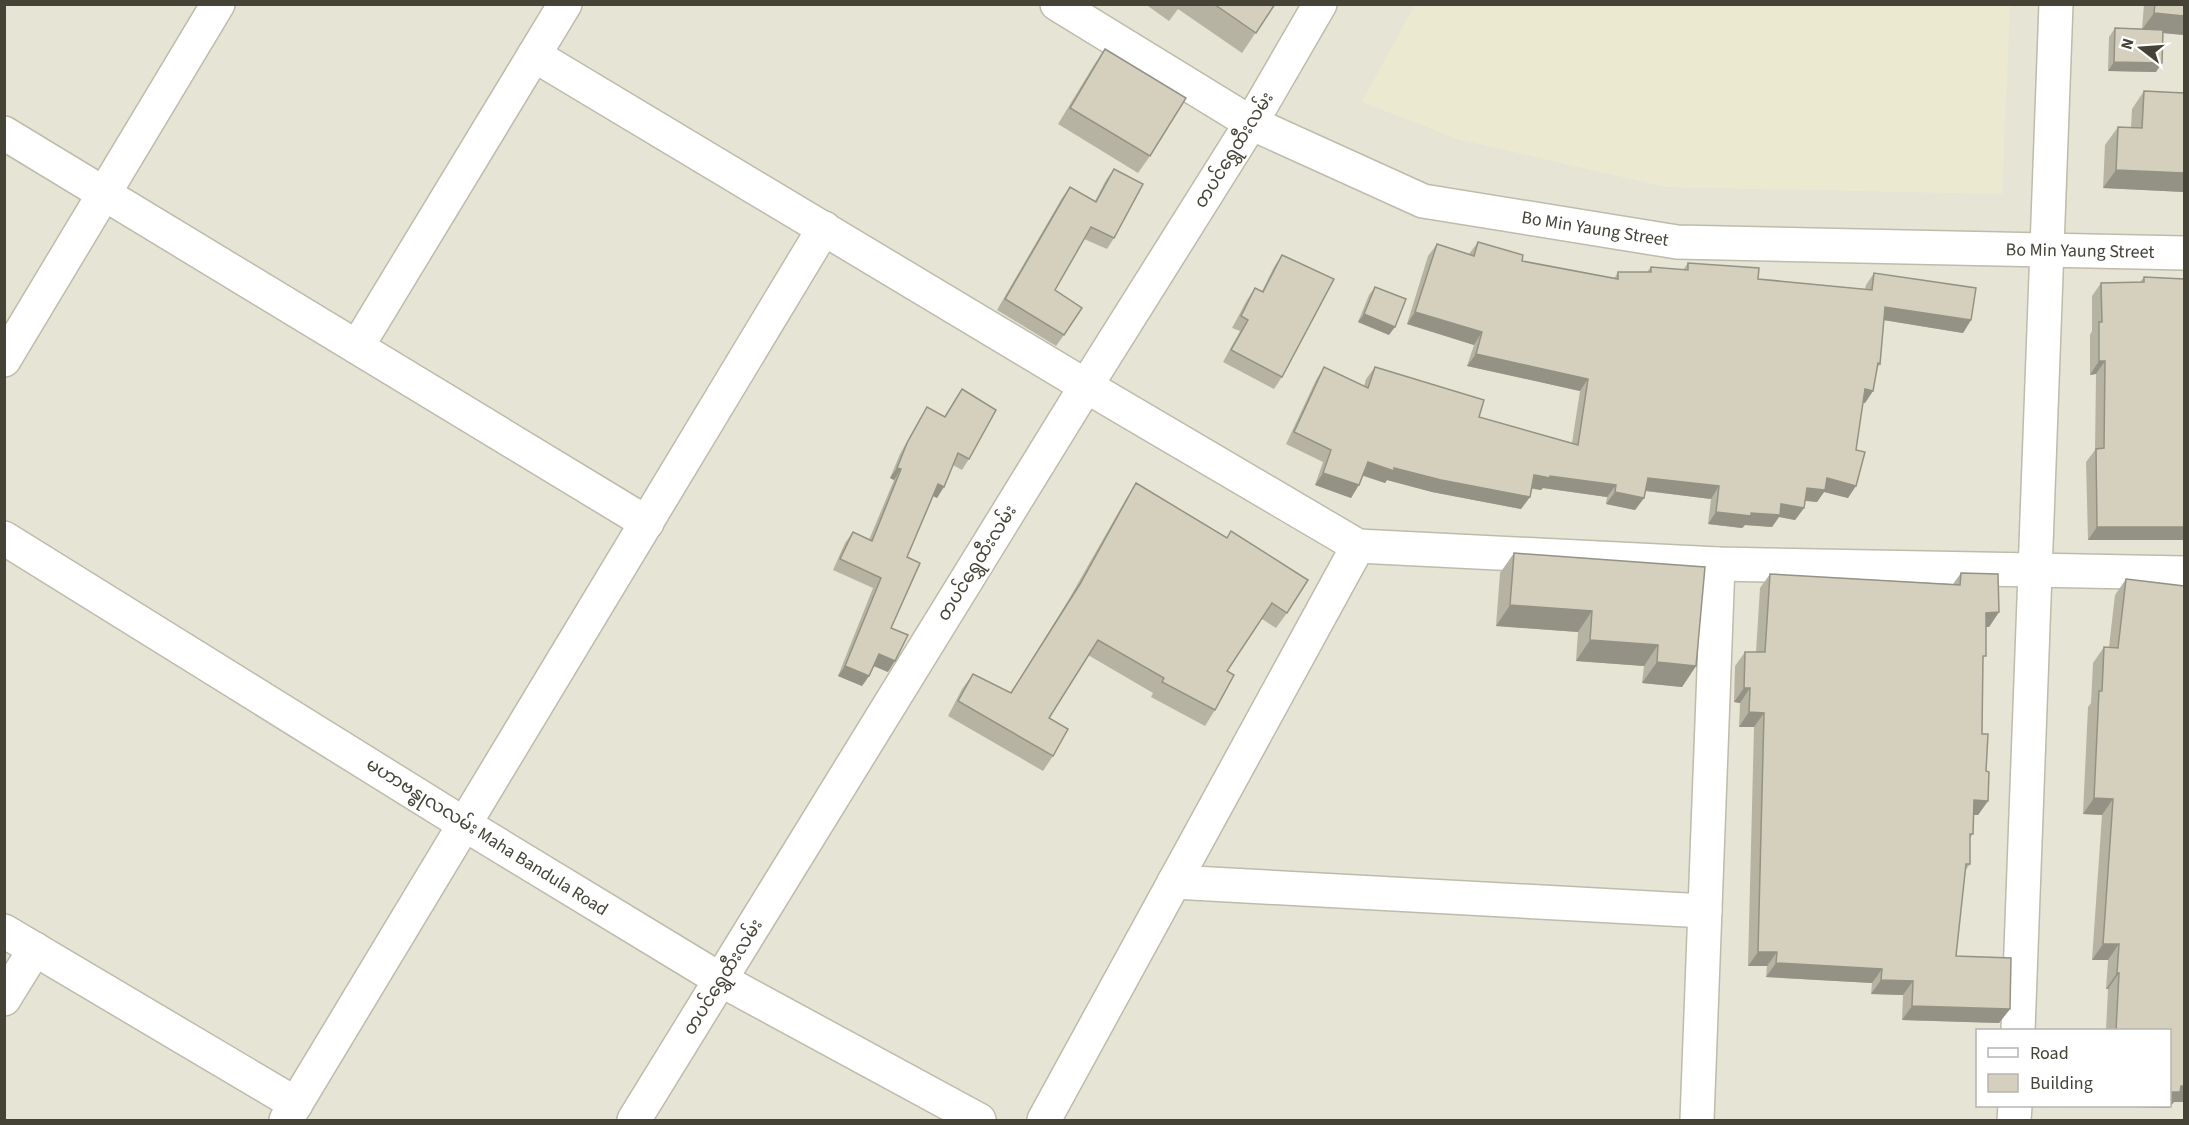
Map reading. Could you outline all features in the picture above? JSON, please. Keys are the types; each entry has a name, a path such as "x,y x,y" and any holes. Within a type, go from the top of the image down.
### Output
{"street":[{"path":"4,360 218,4"},
{"path":"357,347 565,4"},
{"name":"Bo Min Yaung Street","path":"1057,4 1251,123 1423,201 1677,243 2184,253"},
{"name":"တပင်ရွှေထီးလမ်း","path":"634,1120 1086,386 1251,123 1320,4"},
{"path":"2018,1029 2056,4"},
{"path":"534,55 1358,546 1718,564 2184,573"},
{"path":"4,133 646,523"},
{"path":"4,931 291,1112 824,228"},
{"name":"မဟာဗန္ဓုလလမ်း Maha Bandula Road","path":"4,538 464,824 721,980 970,1118"},
{"path":"1044,1120 1358,546"},
{"path":"1696,1120 1718,564"},
{"path":"1174,882 1705,911"},
{"path":"4,999 35,950"}],"shaded area":[{"path":"5,5 2184,5 2184,1120 5,1120"},
{"path":"1415,5 2010,5 2002,194 1666,187 1458,139 1362,102"}],"building":[{"path":"1214,4 1275,4 1256,33"},
{"path":"2155,4 2184,4 2184,16 2154,13"},
{"path":"2115,28 2163,30 2162,63 2114,62"},
{"path":"1105,49 1186,98 1150,156 1070,108"},
{"path":"2144,91 2184,93 2184,173 2116,170 2118,127 2142,128"},
{"path":"1114,169 1143,184 1114,238 1091,227 1055,290 1082,308 1064,335 1005,299 1070,187 1096,202"},
{"path":"1478,242 1523,255 1522,261 1618,279 1618,272 1651,272 1651,267 1688,270 1688,263 1759,268 1758,279 1872,290 1874,273 1976,288 1971,320 1885,307 1880,364 1878,363 1873,391 1865,389 1856,450 1865,452 1856,486 1827,478 1825,490 1807,488 1804,508 1781,504 1780,515 1751,513 1751,516 1716,512 1719,486 1648,478 1644,498 1615,492 1616,485 1534,475 1530,497 1441,480 1394,468 1394,471 1368,462 1359,485 1323,473 1331,450 1294,432 1324,367 1368,388 1375,367 1484,400 1479,417 1578,445 1588,379 1476,354 1482,332 1415,312 1437,244 1474,256"},
{"path":"1282,255 1334,279 1282,377 1231,350 1248,320 1241,316 1255,288 1263,292"},
{"path":"2144,277 2184,279 2184,527 2097,527 2096,449 2104,448 2105,361 2099,361 2099,322 2102,322 2101,283 2144,282"},
{"path":"1375,287 1406,299 1395,327 1364,314"},
{"path":"962,389 996,410 969,459 958,453 944,487 938,484 907,557 920,563 891,628 908,635 895,661 879,654 869,676 845,666 881,578 840,559 853,532 872,541 901,469 897,468 907,443 927,407 945,417"},
{"path":"1136,483 1227,538 1231,531 1308,580 1287,613 1272,603 1227,671 1234,675 1215,710 1162,682 1164,678 1098,640 1049,718 1068,729 1053,756 958,701 973,674 1011,693 1080,584"},
{"path":"1514,553 1705,567 1696,666 1657,662 1658,645 1590,640 1592,611 1510,605"},
{"path":"1961,573 1998,574 1999,612 1986,613 1982,734 1988,734 1986,771 1989,772 1988,801 1974,800 1973,834 1970,834 1970,864 1966,864 1956,956 2011,958 2010,1009 1912,1006 1913,981 1881,980 1882,969 1776,963 1777,952 1758,952 1764,713 1749,712 1750,688 1744,688 1745,652 1765,652 1770,574 1960,585"},
{"path":"2126,579 2184,586 2184,1086 2181,1086 2180,1092 2171,1092 2171,1029 2116,1029 2119,944 2103,944 2113,799 2094,798 2099,691 2102,691 2104,647 2118,648"}]}
